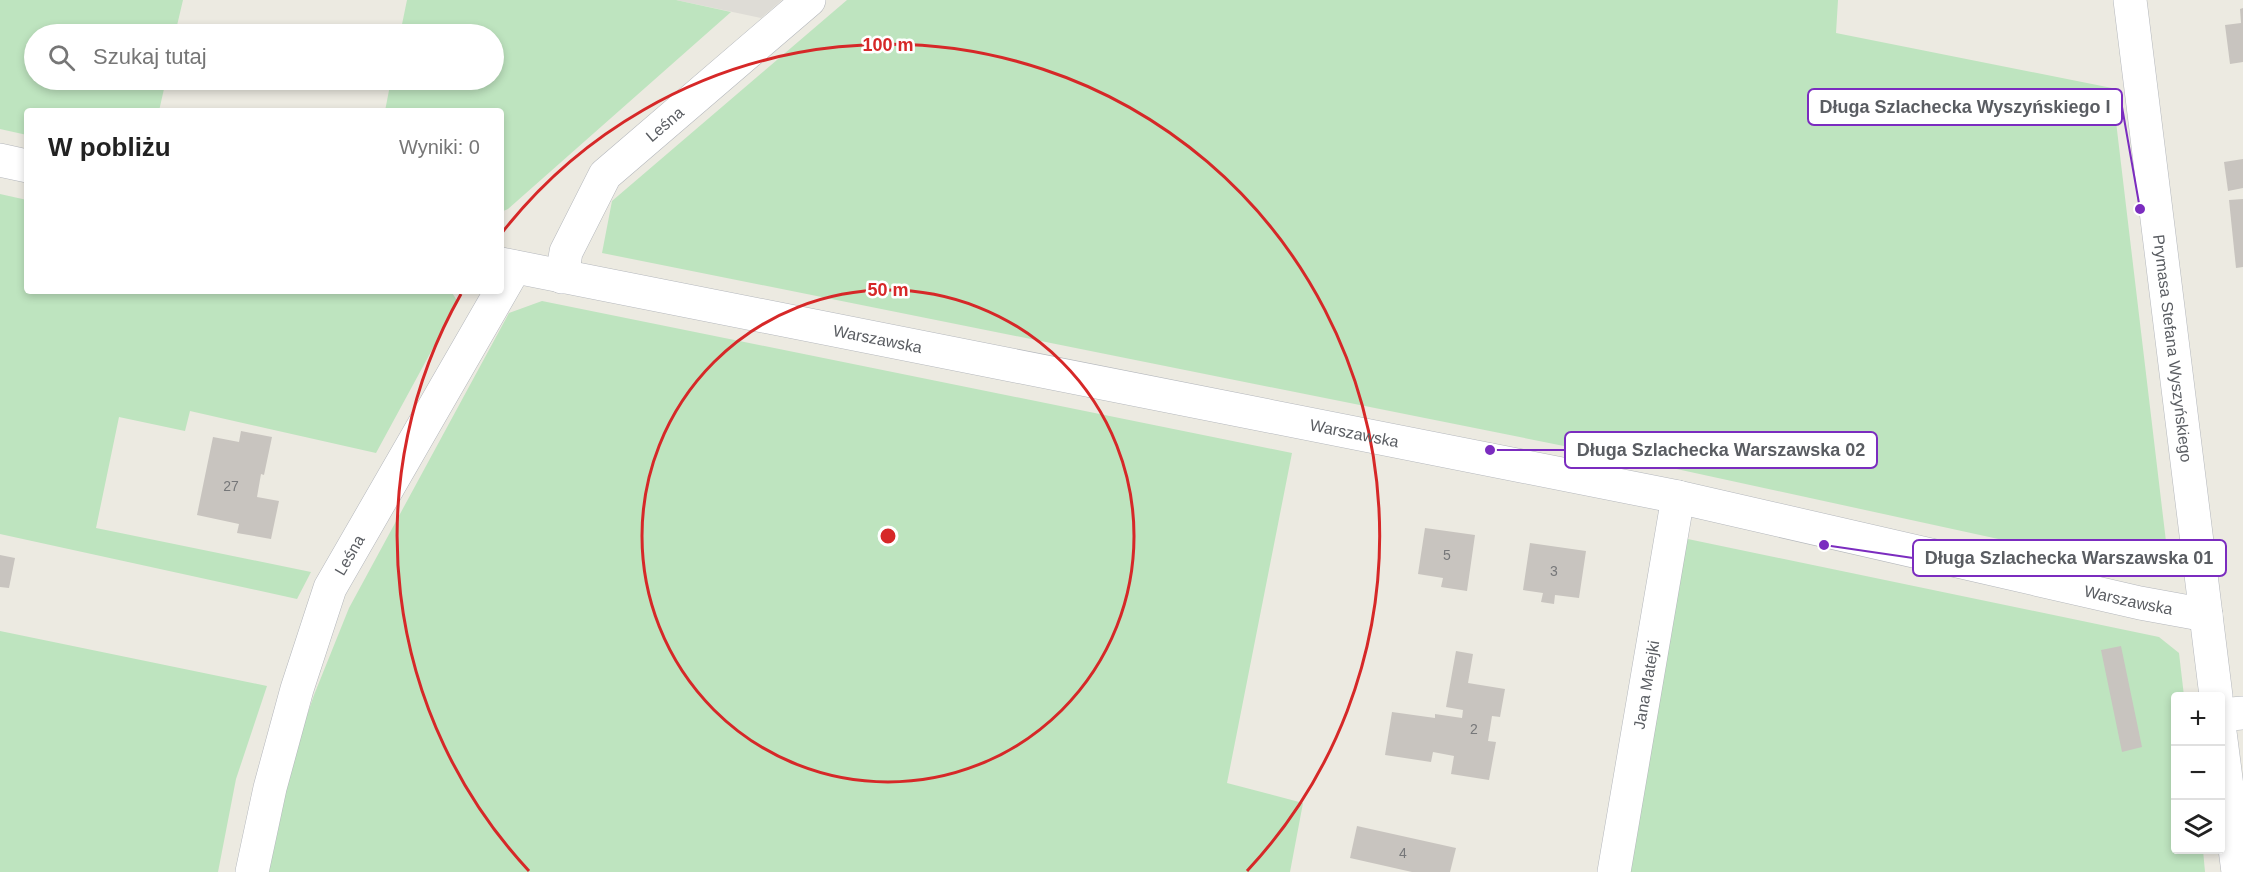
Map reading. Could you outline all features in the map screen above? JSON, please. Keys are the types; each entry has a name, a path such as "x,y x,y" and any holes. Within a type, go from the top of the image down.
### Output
{"street":[{"name":"Leśna","path":"562,277 566,252 605,175 809,0"},
{"name":"Prymasa Stefana Wyszyńskiego","path":"2130,0 2216,692"},
{"path":"0,160 24,165"},
{"name":"Warszawska","path":"508,265 1678,496 2140,603 2206,615"},
{"name":"Leśna","path":"252,872 270,788 297,689 330,588 492,294"},
{"name":"Jana Matejki","path":"1614,872 1678,496"},
{"path":"2225,715 2243,713"},
{"path":"2222,746 2238,872"}],"shaded area":[{"path":"676,0 782,0 761,18"}],"green space":[{"path":"0,0 183,0 177,24 24,24 24,90 164,90 160,108 24,108 24,134 0,129"},
{"path":"407,0 676,0 731,12 504,211 504,108 386,108 389,90 504,90 504,24 402,24"},
{"path":"847,0 1838,0 1836,33 2112,88 2167,550 2144,550 2132,568 1649,463 602,253 612,201"},
{"path":"0,194 24,199 24,294 453,294 458,302 376,453 190,411 185,431 119,417 96,528 311,572 297,599 0,534"},
{"path":"542,301 1292,453 1227,783 1303,803 1290,872 267,872 283,785 314,695 349,608 509,313"},
{"path":"1683,538 2159,637 2179,653 2184,692 2171,692 2171,854 2203,854 2205,872 1625,872"},
{"path":"0,631 267,686 236,779 218,872 0,872"}],"building":[{"path":"2243,8 2243,62 2230,64 2225,25 2241,23 2240,9"},
{"path":"2243,159 2243,188 2228,191 2224,162"},
{"path":"2243,199 2243,267 2236,268 2229,200"},
{"path":"241,431 272,437 257,497 279,501 271,539 237,533 239,524 197,515 213,437 239,442"},
{"path":"1425,528 1475,535 1467,591 1441,587 1443,578 1418,574"},
{"path":"1530,543 1586,551 1579,598 1555,595 1554,604 1541,602 1543,593 1523,590"},
{"path":"0,555 15,558 9,588 0,587"},
{"path":"2121,646 2142,747 2122,752 2101,650"},
{"path":"1456,651 1473,654 1468,683 1505,689 1500,717 1492,716 1488,741 1496,742 1489,780 1451,774 1454,756 1433,752 1431,762 1385,755 1392,712 1435,718 1435,714 1462,718 1463,710 1446,707"},
{"path":"1357,826 1456,848 1450,872 1412,872 1350,858"}],"place":[{"name":"Długa Szlachecka Wyszyńskiego I","path":"2140,209"},
{"name":"Długa Szlachecka Warszawska 02","path":"1490,450"},
{"name":"Długa Szlachecka Warszawska 01","path":"1824,545"}]}
